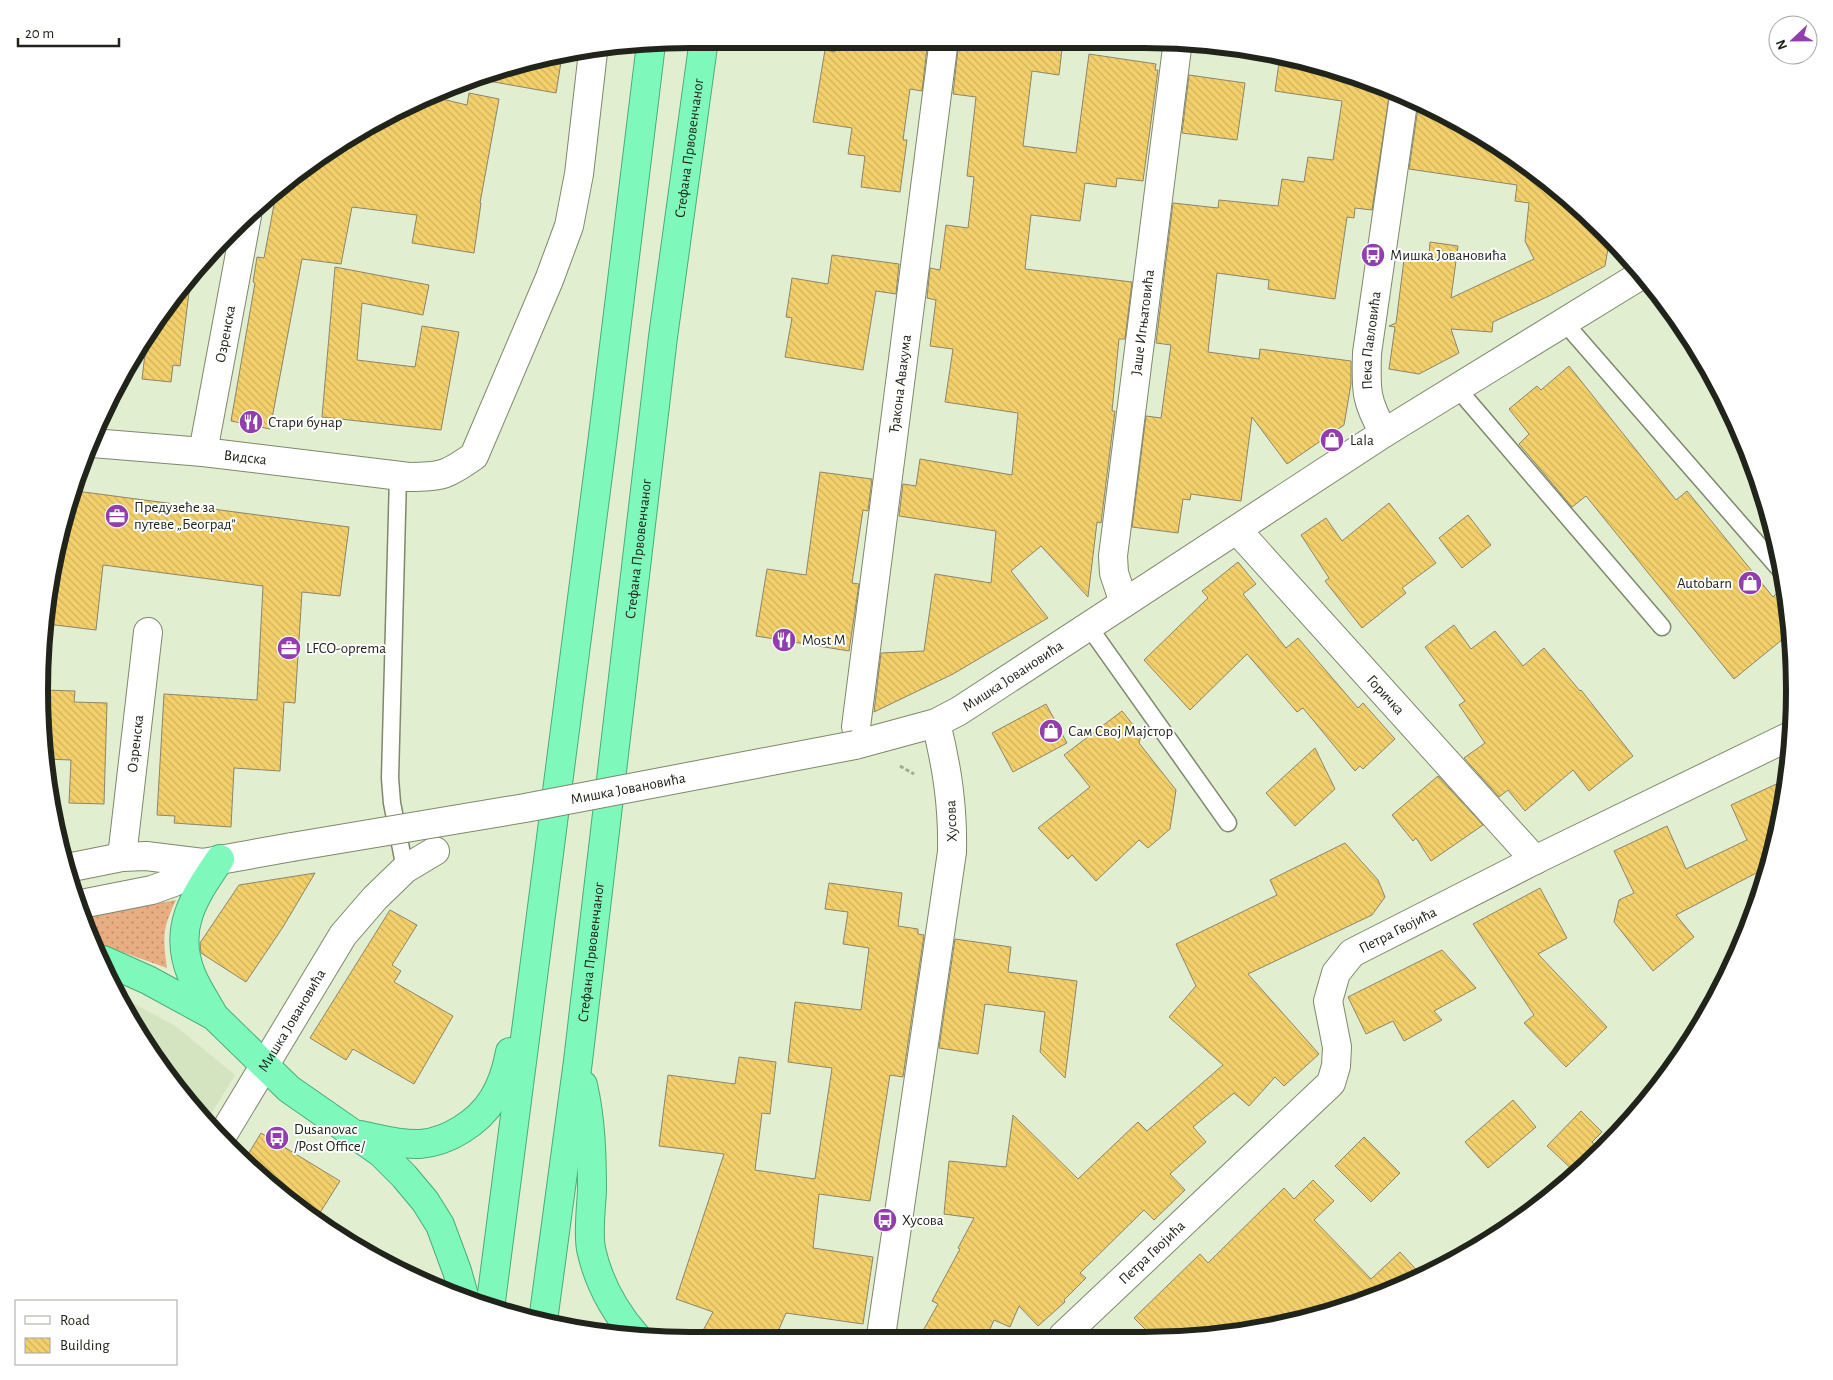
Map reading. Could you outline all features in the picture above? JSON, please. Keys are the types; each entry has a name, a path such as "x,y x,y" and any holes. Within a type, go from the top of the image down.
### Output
{"highway":[{"name":"Стефана Првовенчаног","path":"544,1315 578,1061 663,337 703,48"},
{"path":"491,1301 650,49"},
{"path":"212,861 192,906 185,927 183,943 192,977 214,1016 289,1089 381,1153 404,1176 425,1201 440,1225 463,1291"},
{"path":"357,1135 404,1143 433,1142 455,1133 481,1114 493,1099 506,1070 517,1016 536,959"},
{"path":"109,962 148,980 214,1016"},
{"path":"578,1061 588,1107 592,1158 591,1246 598,1275 615,1309 631,1329"}],"street":[{"name":"Ђакона Авакума","path":"855,736 943,48"},
{"name":"Јаше Игњатовића","path":"1124,603 1114,574 1113,556 1177,49"},
{"name":"Видска","path":"96,443 203,452 398,476 434,477 452,472 474,456 549,280 568,226 579,174 593,55"},
{"name":"Пека Павловића","path":"1384,433 1369,401 1366,386 1367,353 1403,103"},
{"name":"Озренска","path":"203,452 245,227"},
{"name":"Мишка Јовановића","path":"212,861 535,806 855,736 936,723 960,711 1384,433 1564,322 1632,273"},
{"name":"Горичка","path":"1238,530 1535,860"},
{"name":"Озренска","path":"122,857 148,632"},
{"name":"Хусова","path":"882,1332 952,852 952,806 946,763 936,723"},
{"name":"Петра Гвојића","path":"1067,1332 1330,1083 1334,1074 1337,1057 1336,1039 1328,1001 1336,973 1352,953 1535,860 1783,739"},
{"name":"Мишка Јовановића","path":"224,1132 343,935 375,898 405,869 435,851"},
{"path":"72,867 122,857 146,856 212,861"},
{"path":"84,903 152,890 174,882 212,861"}],"lane":[{"path":"1564,322 1772,560"},
{"path":"1457,388 1662,627"},
{"path":"398,476 390,778 392,803 405,869"},
{"path":"1089,627 1228,823"}],"shaded area":[{"path":"176,900 168,919 165,933 167,968 100,944 89,916"},
{"path":"129,1001 174,1025 235,1075 209,1117 180,1081 156,1047"}],"building":[{"path":"836,48 927,48 922,91 910,89 903,140 907,140 900,192 861,187 865,156 848,154 852,128 813,122 825,50 835,52"},
{"path":"958,48 1062,48 1059,75 1032,71 1023,146 1076,153 1089,54 1156,64 1155,70 1158,70 1143,181 1117,178 1116,187 1085,183 1080,221 1031,215 1025,269 1132,282 1125,339 1119,339 1112,411 1115,411 1101,523 1097,522 1088,597 1041,546 1011,571 1048,618 953,674 874,712 881,653 924,651 935,574 991,583 996,531 899,516 903,484 916,486 920,459 1012,475 1018,413 945,402 953,349 930,346 936,300 927,298 930,268 940,270 946,225 968,228 974,177 967,176 976,97 953,94"},
{"path":"561,61 556,93 487,81 524,69"},
{"path":"1279,63 1309,69 1389,96 1372,210 1355,208 1354,218 1347,217 1335,299 1268,289 1269,280 1217,273 1208,352 1259,359 1260,349 1351,361 1351,384 1344,425 1287,464 1252,417 1241,501 1191,494 1190,500 1183,499 1178,533 1132,527 1146,416 1161,418 1171,345 1156,343 1173,203 1218,208 1219,200 1278,206 1282,179 1304,182 1308,157 1333,160 1342,101 1275,91"},
{"path":"1189,75 1245,83 1237,140 1182,133"},
{"path":"469,93 499,99 480,203 474,253 412,243 417,215 352,207 341,264 302,259 270,429 231,421 255,283 253,282 257,257 264,258 275,200 333,156 406,114 439,98 467,105"},
{"path":"1418,110 1500,156 1567,207 1608,248 1605,266 1549,296 1493,322 1492,332 1451,329 1459,353 1419,374 1389,369 1395,327 1389,326 1396,323 1405,252 1429,256 1430,242 1458,246 1451,298 1534,259 1525,241 1529,203 1515,201 1517,185 1409,169"},
{"path":"832,255 899,264 896,294 876,291 863,370 785,357 792,318 786,317 792,278 828,284"},
{"path":"335,267 429,285 423,315 362,303 357,360 415,367 422,326 459,332 441,430 322,417"},
{"path":"190,287 180,366 173,365 171,382 142,379 145,350"},
{"path":"1569,366 1676,500 1687,491 1773,597 1778,592 1783,639 1734,679 1586,496 1572,507 1519,444 1529,434 1509,409 1537,386 1541,390"},
{"path":"820,472 872,479 868,511 863,510 852,583 859,584 849,651 756,636 767,569 806,575"},
{"path":"79,491 349,527 340,596 302,592 295,703 284,702 280,771 234,768 231,827 174,823 175,816 157,815 164,694 257,700 263,586 103,565 96,630 51,625 60,565 69,524"},
{"path":"1389,503 1436,563 1402,588 1406,593 1362,628 1325,581 1329,578 1301,535 1326,518 1342,541"},
{"path":"1468,515 1491,545 1462,568 1439,538"},
{"path":"1238,562 1256,584 1243,594 1286,648 1298,638 1358,708 1363,703 1395,739 1363,769 1360,766 1355,771 1303,708 1297,712 1247,654 1190,710 1144,660 1208,598 1202,591"},
{"path":"1454,625 1471,649 1495,631 1523,666 1544,648 1581,690 1633,756 1589,791 1573,770 1525,811 1508,790 1499,797 1464,758 1485,743 1459,705 1465,701 1425,647"},
{"path":"48,690 75,691 74,702 107,703 104,804 69,803 71,760 52,759"},
{"path":"1046,704 1067,743 1013,772 992,733"},
{"path":"1122,711 1141,735 1139,743 1176,790 1170,829 1148,848 1139,840 1096,881 1072,855 1068,859 1038,828 1090,787 1064,755"},
{"path":"1315,748 1335,789 1295,826 1266,793"},
{"path":"1438,776 1483,825 1431,861 1416,838 1413,841 1392,815"},
{"path":"1778,783 1773,815 1759,872 1676,915 1694,937 1653,971 1614,922 1619,900 1634,893 1614,851 1667,826 1686,869 1747,840 1731,805"},
{"path":"1345,843 1378,880 1385,897 1372,915 1248,974 1319,1054 1284,1086 1275,1077 1249,1106 1234,1093 1193,1127 1206,1142 1170,1174 1185,1190 1154,1220 1144,1210 1080,1273 1086,1278 1064,1300 1065,1302 1038,1326 1019,1306 1010,1327 994,1320 989,1332 922,1332 938,1304 932,1301 960,1249 958,1248 974,1218 944,1214 949,1161 1006,1167 1013,1115 1078,1179 1138,1122 1147,1131 1223,1065 1169,1017 1196,986 1176,944 1277,895 1270,880"},
{"path":"315,873 283,927 246,982 201,953 200,943 239,885"},
{"path":"829,883 902,893 898,926 918,929 918,934 924,935 903,1077 890,1075 870,1201 819,1194 813,1248 873,1257 863,1324 786,1313 778,1332 702,1332 713,1312 676,1299 724,1154 659,1146 668,1075 735,1084 739,1057 776,1062 770,1114 762,1113 755,1170 815,1179 832,1068 788,1062 795,1002 861,1010 869,948 843,944 848,912 825,909"},
{"path":"1540,888 1567,938 1538,954 1607,1027 1566,1067 1524,1023 1534,1015 1473,924"},
{"path":"390,910 417,925 392,965 401,971 394,982 453,1016 414,1084 353,1049 346,1060 310,1038"},
{"path":"955,939 1011,947 1008,972 1077,981 1065,1078 1040,1052 1045,1012 985,1004 978,1054 939,1048"},
{"path":"1442,950 1476,988 1434,1011 1442,1020 1404,1041 1393,1021 1366,1034 1348,997"},
{"path":"1513,1100 1536,1127 1488,1168 1465,1142"},
{"path":"1581,1111 1602,1132 1592,1142 1595,1145 1571,1169 1547,1146"},
{"path":"261,1133 340,1181 319,1214 266,1173 248,1155"},
{"path":"1364,1137 1400,1173 1371,1202 1335,1166"},
{"path":"1313,1180 1334,1201 1314,1220 1371,1279 1400,1252 1417,1271 1389,1284 1309,1311 1227,1327 1148,1332 1134,1318 1200,1254 1208,1263 1284,1188 1294,1199"}],"place":[{"name":"Мишка Јовановића","path":"1373,255"},
{"name":"Стари бунар","path":"251,422"},
{"name":"Lala","path":"1332,440"},
{"name":"Предузеће за путеве „Београд”","path":"117,516"},
{"name":"Autobarn","path":"1750,583"},
{"name":"Most M","path":"784,640"},
{"name":"LFCO-oprema","path":"289,648"},
{"name":"Сам Свој Мајстор","path":"1051,731"},
{"name":"Dusanovac /Post Office/","path":"277,1138"},
{"name":"Хусова","path":"885,1220"}]}
